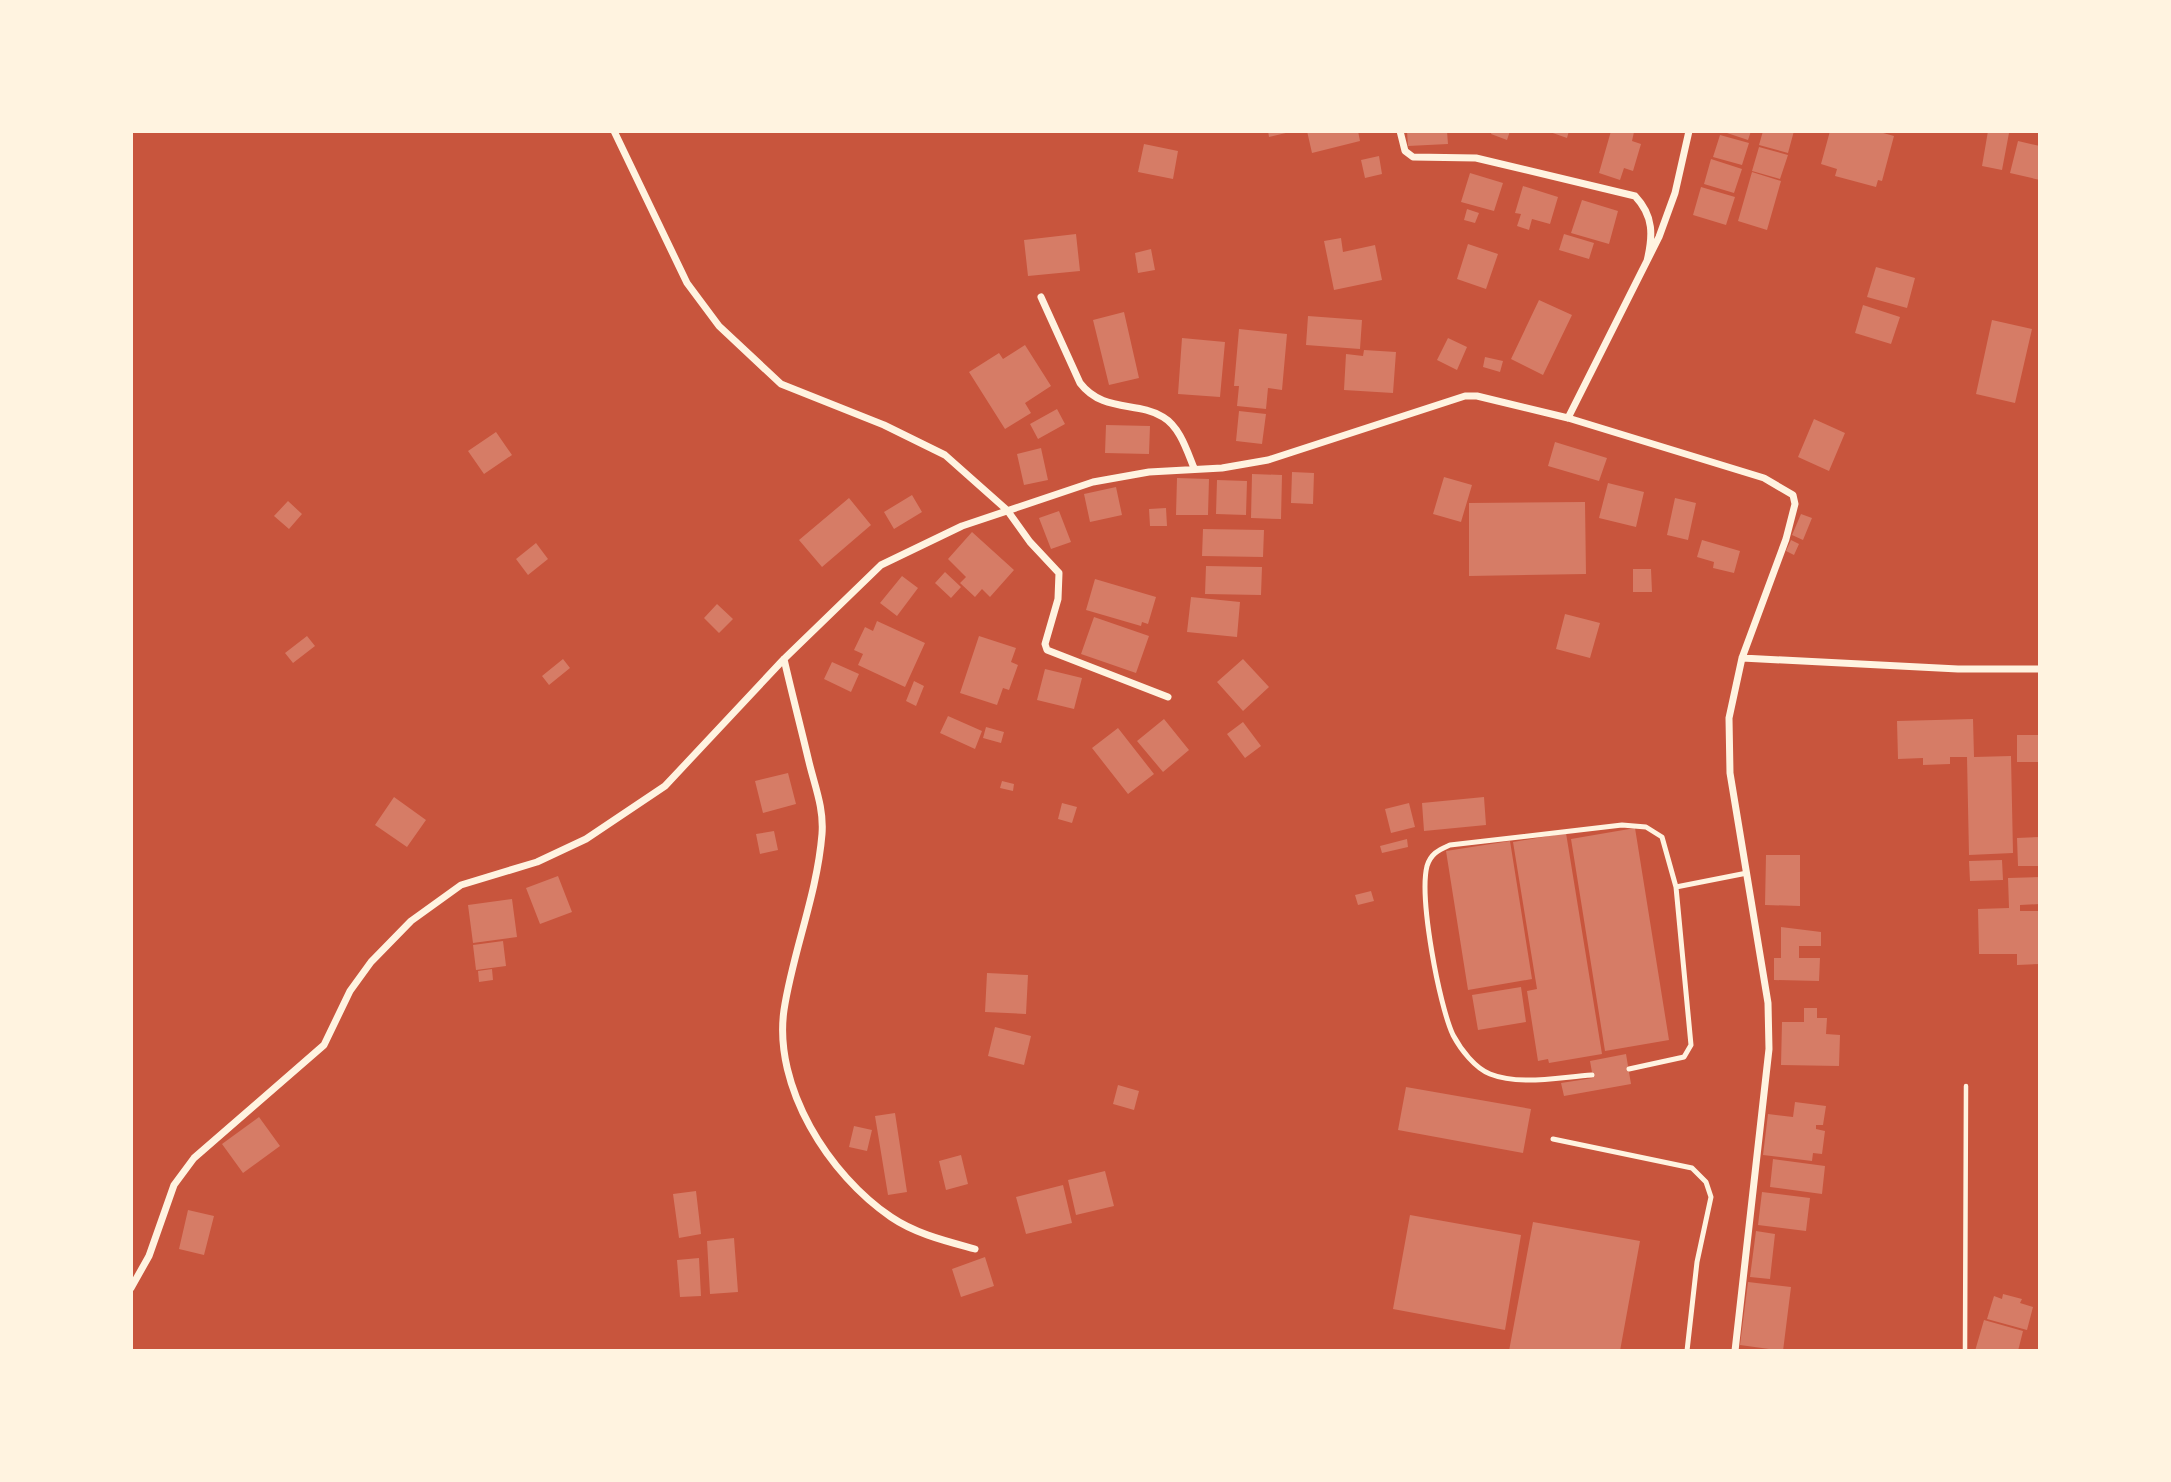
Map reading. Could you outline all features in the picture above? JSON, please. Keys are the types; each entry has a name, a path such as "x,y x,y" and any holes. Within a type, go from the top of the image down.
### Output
{"street":[{"path":"614,131 687,283 719,326 754,360 789,388 884,425 945,455 1007,510 1030,542 1059,573 1058,598 1045,643 1047,650 1168,697"},
{"path":"1400,131 1405,151 1413,157 1476,159 1635,197 1646,208 1651,224 1647,261"},
{"path":"1568,418 1668,215 1689,131"},
{"path":"1041,297 1080,383 1088,394 1163,417 1177,430 1194,468"},
{"path":"131,1288 149,1256 174,1185 194,1158 324,1045 350,991 371,962 411,921 461,885 537,862 586,839 665,786 784,659 881,565 962,526 1093,482 1149,472 1222,468 1268,460 1465,396 1490,396 1764,478 1793,495 1795,504 1786,539 1742,659 1729,718 1731,774 1768,1003 1769,1049 1735,1351"},
{"path":"784,659 821,803 822,833 817,870 784,1011 783,1050 793,1088 816,1135 857,1189 892,1218 933,1238 975,1249"},
{"path":"1742,659 1958,669 2040,669"}],"lane":[{"path":"1592,1075 1512,1079 1488,1073 1470,1060 1453,1035 1437,978 1427,911 1428,864 1433,853 1450,845 1634,826 1646,827 1662,837 1676,887 1691,1045 1684,1057 1629,1069"},
{"path":"1676,887 1747,873"},
{"path":"1553,1139 1692,1168 1706,1182 1710,1197 1700,1241 1687,1351"}],"path":[{"path":"1965,1351 1966,1086"}],"building":[{"path":"1268,131 1290,131 1290,132 1269,137"},
{"path":"1307,131 1358,131 1360,141 1312,153"},
{"path":"1407,131 1447,131 1448,144 1408,146"},
{"path":"1492,131 1510,131 1507,140 1491,134"},
{"path":"1547,131 1569,131 1567,138"},
{"path":"1611,131 1634,132 1632,141 1641,144 1633,171 1624,168 1620,180 1599,173"},
{"path":"1721,131 1751,131 1748,140"},
{"path":"1763,131 1794,131 1788,153 1759,145"},
{"path":"1830,131 1876,131 1894,136 1882,181 1878,180 1876,187 1835,176 1837,169 1821,164"},
{"path":"1988,131 2009,133 2002,170 1982,166"},
{"path":"1720,135 1749,143 1742,165 1713,157"},
{"path":"2018,141 2040,146 2040,180 2010,173"},
{"path":"1144,144 1178,151 1173,179 1138,172"},
{"path":"1759,147 1788,155 1780,179 1752,171"},
{"path":"1379,156 1382,174 1365,178 1361,160"},
{"path":"1711,159 1742,169 1734,193 1704,184"},
{"path":"1752,172 1781,181 1767,230 1738,221"},
{"path":"1470,173 1503,183 1494,211 1461,202"},
{"path":"1523,186 1558,197 1550,224 1532,219 1529,230 1517,226 1521,214 1515,213"},
{"path":"1701,187 1735,197 1726,225 1693,215"},
{"path":"1582,200 1618,211 1609,244 1571,233"},
{"path":"1467,209 1479,213 1475,223 1464,220"},
{"path":"1076,234 1080,271 1028,276 1024,240"},
{"path":"1564,234 1594,243 1589,259 1559,250"},
{"path":"1341,238 1343,252 1375,245 1382,280 1334,290 1324,241"},
{"path":"1468,244 1498,254 1486,289 1457,279"},
{"path":"1151,249 1155,270 1138,273 1135,253"},
{"path":"1876,267 1915,278 1907,308 1867,297"},
{"path":"1539,300 1572,315 1543,375 1511,359"},
{"path":"1863,305 1900,317 1891,344 1855,333"},
{"path":"1124,312 1139,378 1109,385 1093,320"},
{"path":"1308,316 1362,320 1360,349 1306,345"},
{"path":"1992,320 2032,329 2015,403 1976,394"},
{"path":"1239,329 1287,334 1282,390 1268,388 1266,409 1237,406 1239,386 1234,386"},
{"path":"1182,338 1225,342 1220,397 1178,394"},
{"path":"1448,338 1467,347 1457,370 1437,360"},
{"path":"1025,345 1051,386 1025,403 1031,413 1005,429 969,372 999,353 1003,359"},
{"path":"1364,350 1396,352 1393,393 1344,390 1346,354 1363,356"},
{"path":"1485,357 1503,361 1500,372 1483,367"},
{"path":"1057,409 1065,424 1038,439 1030,424"},
{"path":"1239,411 1266,414 1262,444 1236,441"},
{"path":"1814,419 1845,433 1829,471 1798,457"},
{"path":"1106,425 1150,426 1149,454 1105,453"},
{"path":"496,432 512,455 484,474 468,451"},
{"path":"1555,442 1607,458 1599,481 1548,466"},
{"path":"1041,448 1048,480 1024,485 1017,454"},
{"path":"1292,472 1314,473 1313,504 1291,503"},
{"path":"1252,474 1282,475 1281,519 1251,518"},
{"path":"1444,477 1472,485 1461,522 1433,514"},
{"path":"1177,478 1209,479 1208,515 1176,515"},
{"path":"1217,480 1247,481 1246,515 1216,514"},
{"path":"1608,483 1644,492 1636,527 1599,518"},
{"path":"1116,487 1122,515 1090,522 1084,494"},
{"path":"912,495 922,512 894,529 884,512"},
{"path":"849,498 871,525 822,567 799,540"},
{"path":"1675,498 1696,503 1688,540 1667,535"},
{"path":"288,501 302,514 289,529 274,516"},
{"path":"1585,502 1586,574 1469,576 1469,503"},
{"path":"1166,508 1167,526 1150,526 1149,509"},
{"path":"1059,511 1071,542 1051,549 1039,518"},
{"path":"1801,514 1812,518 1803,540 1792,535"},
{"path":"1203,529 1264,530 1263,557 1202,556"},
{"path":"972,532 1014,570 990,597 982,589 975,597 960,583 966,577 948,559"},
{"path":"1702,540 1740,551 1734,573 1713,568 1714,562 1697,557"},
{"path":"1791,540 1799,544 1794,555 1786,551"},
{"path":"536,543 548,559 528,575 516,559"},
{"path":"1206,566 1262,567 1261,595 1205,594"},
{"path":"1633,569 1651,569 1652,592 1633,592"},
{"path":"945,572 961,587 951,598 935,583"},
{"path":"902,576 918,588 897,616 880,603"},
{"path":"1095,579 1156,597 1148,624 1142,622 1141,626 1086,610"},
{"path":"1191,597 1240,602 1237,637 1187,632"},
{"path":"717,604 733,619 719,633 704,618"},
{"path":"1565,614 1600,623 1590,658 1556,649"},
{"path":"1094,617 1149,636 1136,673 1081,654"},
{"path":"877,621 925,643 905,687 858,665 863,654 854,650 865,627 873,631"},
{"path":"307,636 315,646 293,663 285,653"},
{"path":"979,636 1016,648 1011,662 1018,665 1009,690 1003,688 997,705 960,693"},
{"path":"563,659 570,668 549,685 542,676"},
{"path":"1243,659 1269,687 1243,711 1217,682"},
{"path":"832,662 859,674 851,692 824,679"},
{"path":"1045,669 1082,678 1074,709 1037,700"},
{"path":"914,681 924,686 916,706 906,701"},
{"path":"948,716 982,731 975,749 940,733"},
{"path":"1164,719 1189,750 1163,772 1137,741"},
{"path":"1973,719 1974,757 2011,756 2013,853 1969,855 1967,757 1950,757 1950,764 1923,765 1923,758 1898,759 1897,721"},
{"path":"1243,722 1261,746 1245,758 1227,734"},
{"path":"986,727 1004,732 1001,743 983,738"},
{"path":"1118,728 1154,774 1128,794 1092,748"},
{"path":"2017,735 2040,735 2040,762 2017,762"},
{"path":"788,773 796,804 763,813 755,781"},
{"path":"1002,781 1014,784 1013,791 1000,788"},
{"path":"394,797 426,820 407,847 375,825"},
{"path":"1484,797 1486,825 1424,831 1422,803"},
{"path":"1062,803 1077,807 1072,823 1058,819"},
{"path":"1409,803 1415,827 1391,833 1385,809"},
{"path":"1635,828 1669,1040 1605,1051 1571,839"},
{"path":"774,831 778,850 760,854 756,834"},
{"path":"1566,833 1602,1054 1549,1063 1548,1059 1538,1061 1527,991 1537,989 1513,842"},
{"path":"2040,837 2040,866 2018,866 2017,838"},
{"path":"1407,839 1408,847 1382,853 1380,846"},
{"path":"1510,841 1532,979 1468,990 1446,851"},
{"path":"1766,855 1800,855 1800,906 1765,905"},
{"path":"2002,860 2003,880 1970,881 1969,861"},
{"path":"558,876 572,912 540,924 526,888"},
{"path":"2040,877 2040,904 2020,905 2020,911 2040,911 2040,964 2017,965 2017,954 1979,954 1978,909 2009,908 2008,878"},
{"path":"1371,891 1374,901 1358,905 1355,895"},
{"path":"512,899 517,937 473,943 468,905"},
{"path":"1781,927 1821,932 1821,946 1799,946 1799,958 1820,958 1819,981 1774,980 1774,958 1781,958"},
{"path":"503,941 506,966 476,970 473,945"},
{"path":"492,969 493,980 479,982 478,971"},
{"path":"987,973 1028,975 1026,1014 985,1012"},
{"path":"1521,987 1526,1022 1478,1030 1472,995"},
{"path":"1804,1008 1817,1008 1817,1018 1827,1018 1826,1034 1840,1035 1839,1066 1781,1065 1782,1022 1804,1022"},
{"path":"995,1027 1031,1036 1024,1065 988,1056"},
{"path":"1626,1054 1631,1084 1564,1096 1561,1083 1593,1078 1590,1061"},
{"path":"1118,1085 1139,1091 1134,1110 1113,1104"},
{"path":"1406,1087 1531,1109 1523,1153 1398,1130"},
{"path":"1795,1102 1826,1106 1823,1125 1816,1125 1816,1129 1825,1131 1822,1154 1813,1153 1812,1161 1763,1155 1768,1114 1793,1117"},
{"path":"895,1113 907,1192 888,1195 875,1116"},
{"path":"259,1117 280,1146 243,1173 222,1144"},
{"path":"854,1126 872,1130 867,1151 849,1147"},
{"path":"961,1155 968,1184 946,1190 939,1161"},
{"path":"1773,1159 1825,1166 1822,1194 1770,1187"},
{"path":"1105,1171 1114,1206 1076,1215 1068,1180"},
{"path":"1063,1185 1072,1223 1026,1234 1016,1197"},
{"path":"696,1191 701,1234 679,1238 673,1194"},
{"path":"1762,1192 1810,1198 1806,1231 1758,1225"},
{"path":"188,1210 214,1216 204,1255 179,1249"},
{"path":"1410,1215 1521,1235 1505,1330 1393,1309"},
{"path":"1533,1222 1640,1241 1620,1351 1509,1351"},
{"path":"1756,1231 1775,1234 1770,1279 1750,1277"},
{"path":"734,1238 738,1292 710,1294 707,1241"},
{"path":"985,1257 994,1286 961,1297 952,1269"},
{"path":"699,1258 701,1296 680,1297 677,1260"},
{"path":"1748,1282 1791,1287 1783,1351 1740,1345"},
{"path":"2003,1294 2022,1299 2020,1303 2033,1307 2027,1330 1987,1319 1994,1296 2002,1299"},
{"path":"1984,1320 2023,1331 2018,1351 1975,1351"}]}
